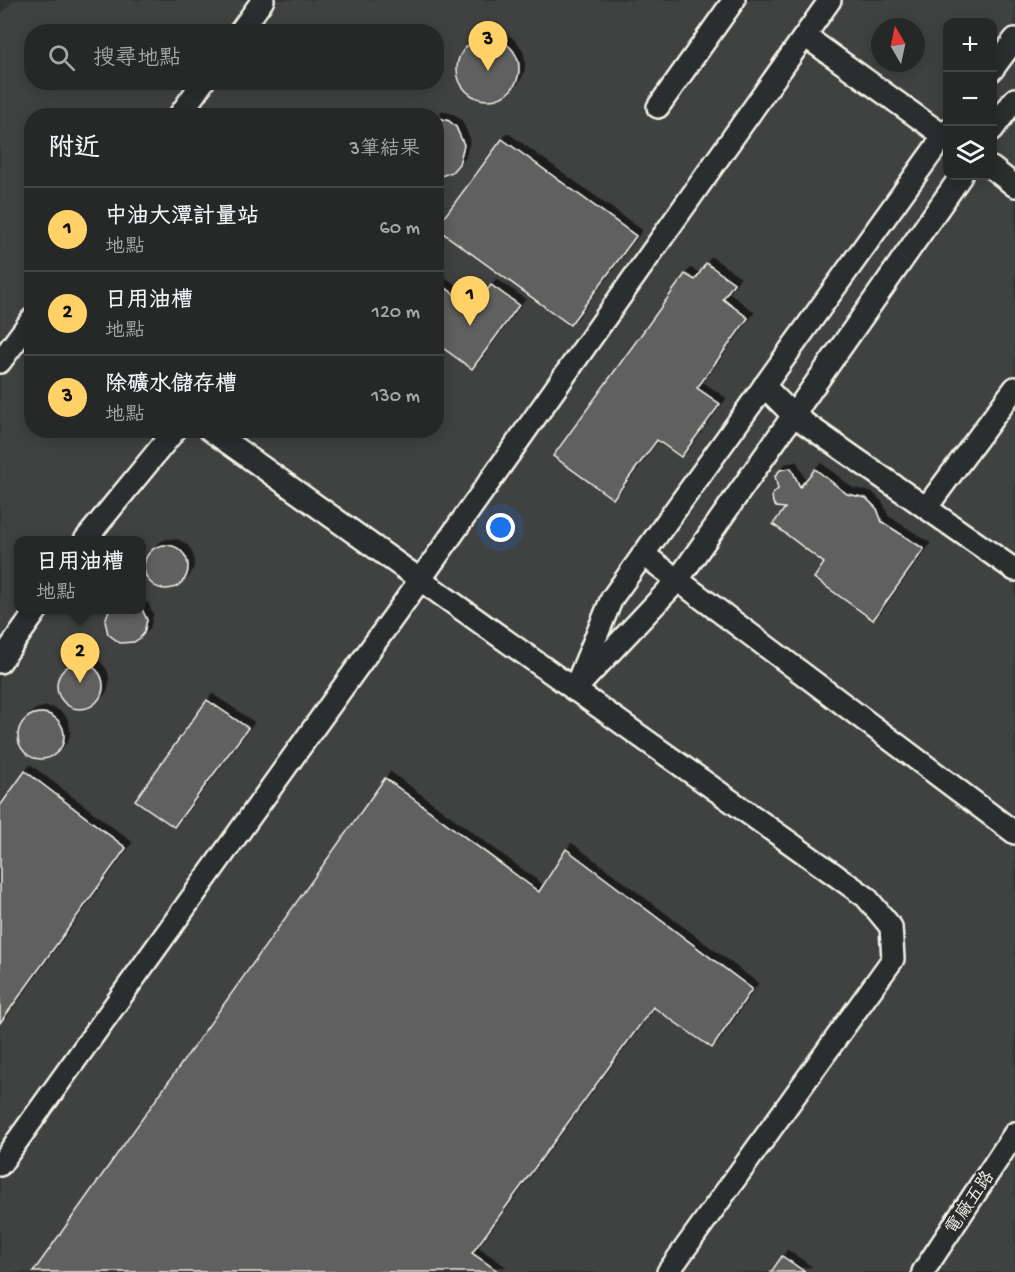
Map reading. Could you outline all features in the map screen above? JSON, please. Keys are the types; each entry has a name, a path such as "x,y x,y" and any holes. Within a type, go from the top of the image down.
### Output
{"street":[{"path":"246,24 263,0"},
{"path":"658,107 734,0"},
{"path":"0,1165 420,580 830,0"},
{"path":"805,36 943,133"},
{"path":"997,64 1015,39"},
{"path":"185,108 197,90"},
{"path":"996,126 1015,99"},
{"path":"574,690 612,598 943,139"},
{"path":"997,171 1015,186"},
{"path":"574,690 677,581 958,180"},
{"path":"0,362 24,330"},
{"path":"764,387 793,415 1015,570"},
{"path":"926,508 1015,388"},
{"path":"88,536 168,438"},
{"path":"221,438 866,897 891,927 893,959 668,1272"},
{"path":"644,554 1015,833"},
{"path":"0,662 34,614"},
{"name":"電廠五路","path":"922,1272 1015,1133"}],"shaded area":[{"path":"13,0 1015,0 1015,1272 0,1272 0,16"}],"building":[{"path":"488,38 500,40 510,47 517,57 519,69 517,81 510,91 500,98 488,100 476,98 466,91 459,81 457,69 459,57 466,47 476,40"},
{"path":"444,119 456,127 464,145 459,164 452,172 444,175"},
{"path":"502,139 636,236 570,325 444,234 444,217"},
{"path":"706,263 734,283 723,299 748,318 697,388 720,404 681,457 657,440 613,499 553,456 685,274 695,280"},
{"path":"491,285 519,305 472,369 444,349 444,287 474,308"},
{"path":"791,468 800,487 815,469 847,494 866,498 877,509 882,522 924,549 873,620 814,578 824,563 773,524 785,508 776,507 773,503 772,495 778,489 775,476 780,470"},
{"path":"166,545 174,547 186,559 188,567 186,575 174,587 166,589 158,587 146,575 146,559 158,547"},
{"path":"108,614 144,614 147,620 144,633 140,638 134,642 120,643 108,634 105,621"},
{"path":"80,663 96,670 103,686 96,702 80,709 64,702 57,686 64,670"},
{"path":"207,700 248,728 174,827 135,800"},
{"path":"41,713 57,720 64,736 57,752 41,759 25,752 18,736 25,720"},
{"path":"25,771 126,848 0,1023 0,806"},
{"path":"385,778 539,892 566,849 752,989 712,1048 653,1007 472,1253 499,1272 33,1272"},
{"path":"782,1256 805,1272 771,1272"}],"place":[{"name":"除礦水儲存槽","path":"488,71"},
{"name":"中油大潭計量站","path":"470,326"},
{"name":"日用油槽","path":"80,683"}]}
